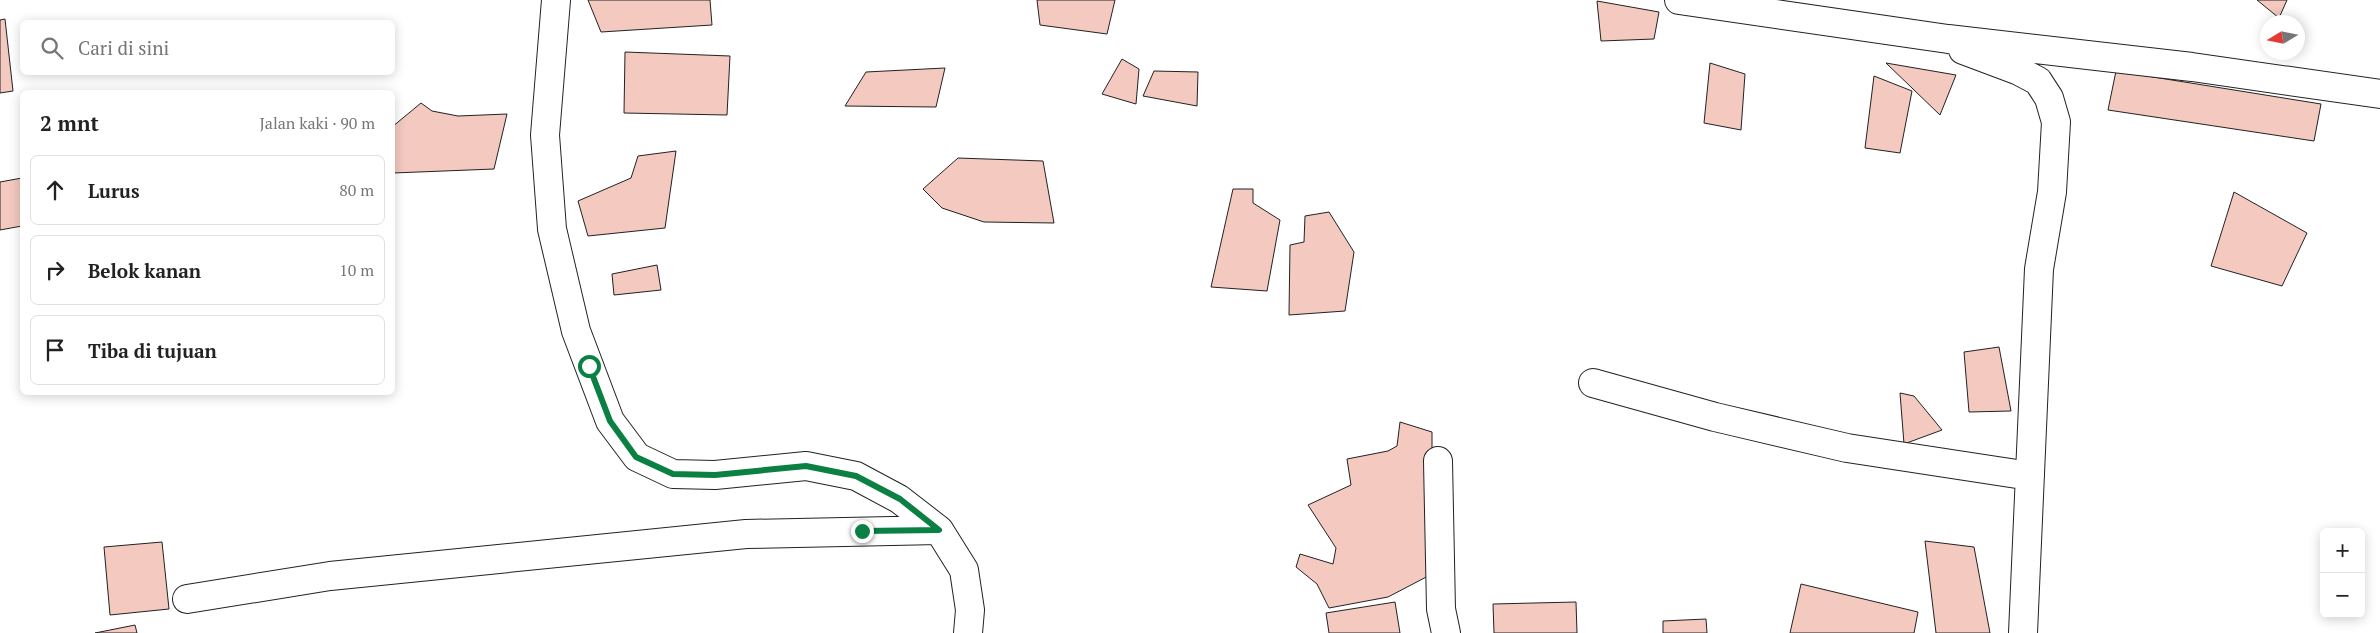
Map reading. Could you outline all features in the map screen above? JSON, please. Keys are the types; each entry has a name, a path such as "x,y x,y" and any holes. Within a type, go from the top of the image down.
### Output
{"street":[{"path":"556,0 545,135 552,229 576,331 610,421 636,457 673,474 715,475 806,466 856,476 900,499 939,530 964,570 970,610 968,633"},
{"path":"1679,0 1948,39 2192,67 2380,94"},
{"path":"1948,39 1967,53 2019,71 2038,81 2049,98 2056,122 2052,192 2039,269 2023,633"},
{"path":"1593,383 1715,417 1847,448 2030,476"},
{"path":"1438,461 1441,609 1446,633"},
{"path":"187,599 330,576 746,534 939,530"}],"building":[{"path":"588,0 710,0 712,25 601,32"},
{"path":"1037,0 1115,0 1107,34 1040,25"},
{"path":"2257,0 2287,0 2280,15 2275,15"},
{"path":"1597,1 1659,12 1654,39 1601,41"},
{"path":"5,19 13,91 0,93 0,20"},
{"path":"625,52 730,56 727,115 624,113"},
{"path":"1122,59 1139,69 1136,104 1102,94"},
{"path":"1710,63 1745,74 1741,130 1704,123"},
{"path":"1886,63 1956,75 1940,115"},
{"path":"945,68 936,107 845,106 866,72"},
{"path":"1154,71 1198,72 1197,106 1143,96"},
{"path":"2116,71 2321,104 2314,141 2108,110"},
{"path":"1874,76 1912,91 1900,153 1865,148"},
{"path":"421,103 432,111 458,116 507,114 494,169 395,173 395,125"},
{"path":"676,151 665,228 588,236 578,201 631,178 638,156"},
{"path":"958,158 1043,161 1054,223 984,222 942,208 923,189"},
{"path":"20,178 20,226 0,230 0,182"},
{"path":"1233,189 1253,189 1253,203 1280,220 1267,291 1211,287"},
{"path":"2234,192 2307,233 2282,286 2211,266"},
{"path":"1329,212 1354,252 1345,311 1289,315 1290,245 1304,242 1305,216"},
{"path":"657,265 661,290 614,295 612,274"},
{"path":"1999,347 2011,411 1969,412 1964,352"},
{"path":"1900,393 1914,396 1942,430 1904,444"},
{"path":"1400,422 1432,432 1432,574 1388,597 1329,608 1317,584 1296,567 1300,554 1333,564 1336,548 1308,505 1351,485 1347,459 1388,451 1397,446"},
{"path":"1925,541 1974,547 1990,633 1936,633"},
{"path":"162,542 169,609 110,615 104,547"},
{"path":"1801,584 1918,612 1914,633 1790,633"},
{"path":"1395,602 1400,633 1329,633 1326,613"},
{"path":"1576,602 1577,633 1494,633 1493,604"},
{"path":"1706,619 1707,633 1663,633 1663,621"},
{"path":"135,625 137,633 95,633"}],"route":[{"path":"589,366 610,421 636,457 673,474 715,475 806,466 856,476 900,499 939,530 862,531"}]}
